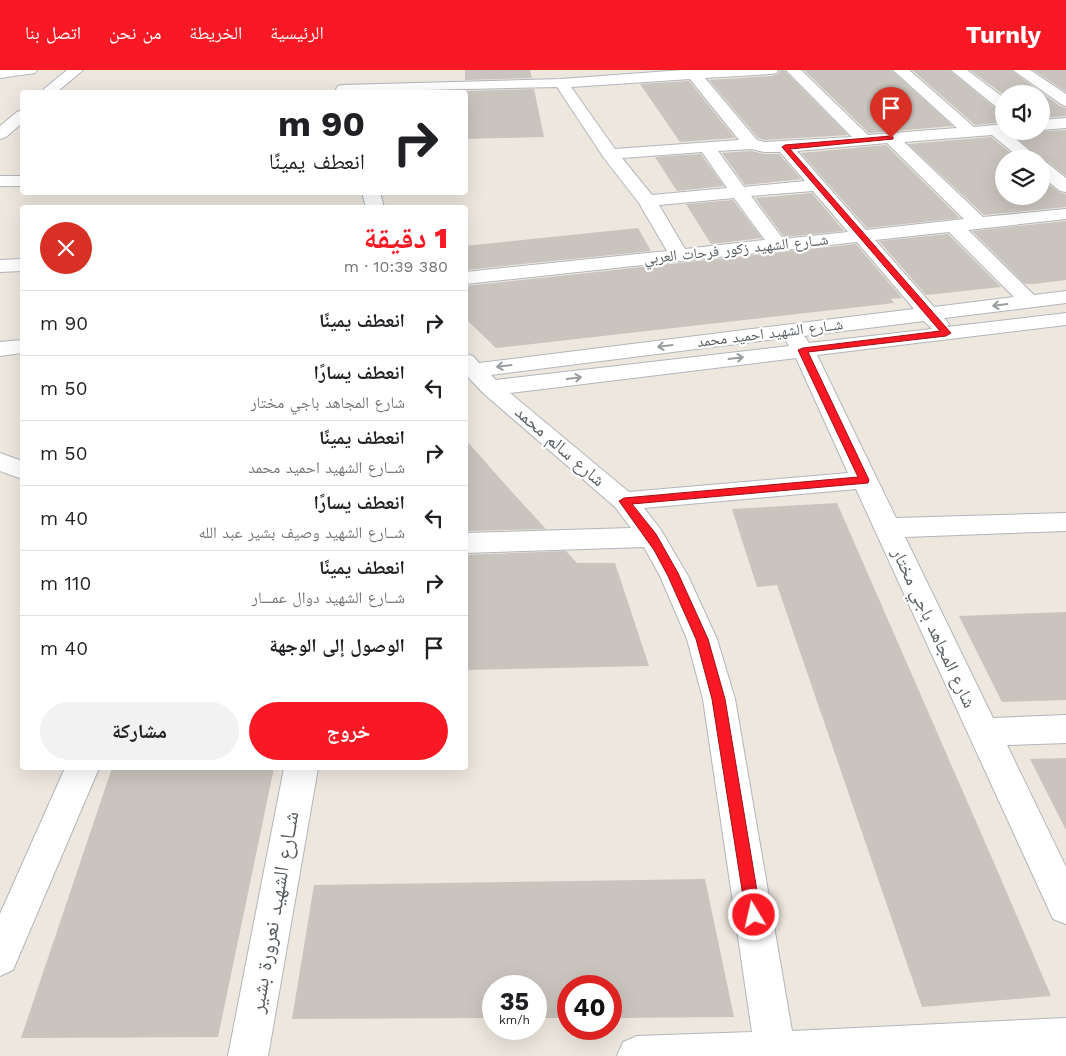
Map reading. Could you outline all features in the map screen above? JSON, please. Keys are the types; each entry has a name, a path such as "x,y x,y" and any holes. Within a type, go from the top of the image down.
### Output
{"street":[{"path":"0,74 30,70"},
{"path":"51,90 76,70"},
{"path":"341,86 561,83 691,72 771,70"},
{"path":"793,70 865,141"},
{"path":"900,70 970,132"},
{"path":"958,70 995,99"},
{"path":"1020,70 1066,102"},
{"path":"691,72 752,144"},
{"path":"561,83 610,154 647,201 679,254"},
{"path":"0,134 20,117"},
{"path":"1050,124 1066,123"},
{"path":"610,154 752,144 764,147 785,147 995,130"},
{"path":"0,138 20,138"},
{"path":"891,138 978,223"},
{"path":"1011,140 1022,150"},
{"path":"706,147 777,244"},
{"path":"785,147 946,333"},
{"path":"1050,174 1066,187"},
{"path":"0,181 20,180"},
{"path":"647,201 817,185"},
{"name":"شــارع الشهيد زكور فرحات العربي","path":"468,278 1066,214"},
{"path":"953,225 1029,301"},
{"path":"0,266 20,265"},
{"name":"شــارع الشهيد احميد محمد","path":"796,341 929,313 1066,297"},
{"name":"شــارع الشهيد احميد محمد","path":"477,373 796,341 946,333 1066,319"},
{"name":"شارع المجاهد باجي مختار","path":"796,341 1066,906"},
{"path":"0,348 20,347"},
{"name":"شارع سالم محمد","path":"477,373 624,501 652,537 674,576 702,639 719,699 776,1054"},
{"path":"0,461 20,470"},
{"path":"624,501 864,480"},
{"path":"887,528 1066,522"},
{"path":"468,542 652,537"},
{"path":"983,732 1066,729"},
{"path":"0,957 81,770"},
{"name":"شــارع الشهيد نعرورة بشير","path":"248,1056 301,770"},
{"path":"637,1056 776,1054 1066,1038"}],"building":[{"path":"465,70 530,70 532,78 465,80"},
{"path":"780,70 784,70 848,135 764,140 758,138 709,80 771,76 778,74"},
{"path":"804,70 891,70 953,126 869,133"},
{"path":"912,70 949,70 995,108 995,123 975,125"},
{"path":"970,70 1011,70 1031,85 995,85 995,88"},
{"path":"1033,70 1066,70 1066,92"},
{"path":"689,81 735,138 680,142 640,84"},
{"path":"534,89 544,137 468,139 468,91"},
{"path":"1050,99 1066,108 1066,116 1050,117"},
{"path":"1066,130 1066,176 1050,164 1050,150 1030,150 1019,140 1050,140 1050,131"},
{"path":"991,137 1007,150 995,150 995,205 1050,205 1050,186 1059,192 1066,194 1066,207 984,215 908,144"},
{"path":"886,145 960,218 867,228 801,153"},
{"path":"751,151 764,154 779,154 801,179 745,185 722,153"},
{"path":"701,154 724,186 677,191 655,157"},
{"path":"812,193 844,231 784,237 755,198"},
{"path":"733,200 762,238 711,244 686,204"},
{"path":"1066,221 1066,280 1034,284 1025,284 972,231"},
{"path":"638,228 651,251 468,270 468,246"},
{"path":"948,234 1001,287 926,295 879,241"},
{"path":"856,244 902,298 891,299 894,303 496,348 468,321 468,286"},
{"path":"468,442 512,492 546,529 468,531"},
{"path":"837,503 1051,996 922,1007 777,585 757,587 732,509"},
{"path":"566,551 577,563 615,563 649,666 468,670 468,555"},
{"path":"1066,612 1066,700 1002,702 959,616"},
{"path":"1066,758 1066,830 1030,759"},
{"path":"111,770 274,770 218,1037 21,1038"},
{"path":"705,879 734,1017 622,1018 622,975 557,975 557,1018 547,1018 547,975 482,975 482,1018 292,1019 314,885"}],"route":[{"path":"754,915 719,699 702,639 674,576 652,537 624,501 864,480 803,350 946,333 785,147 891,138"}]}
